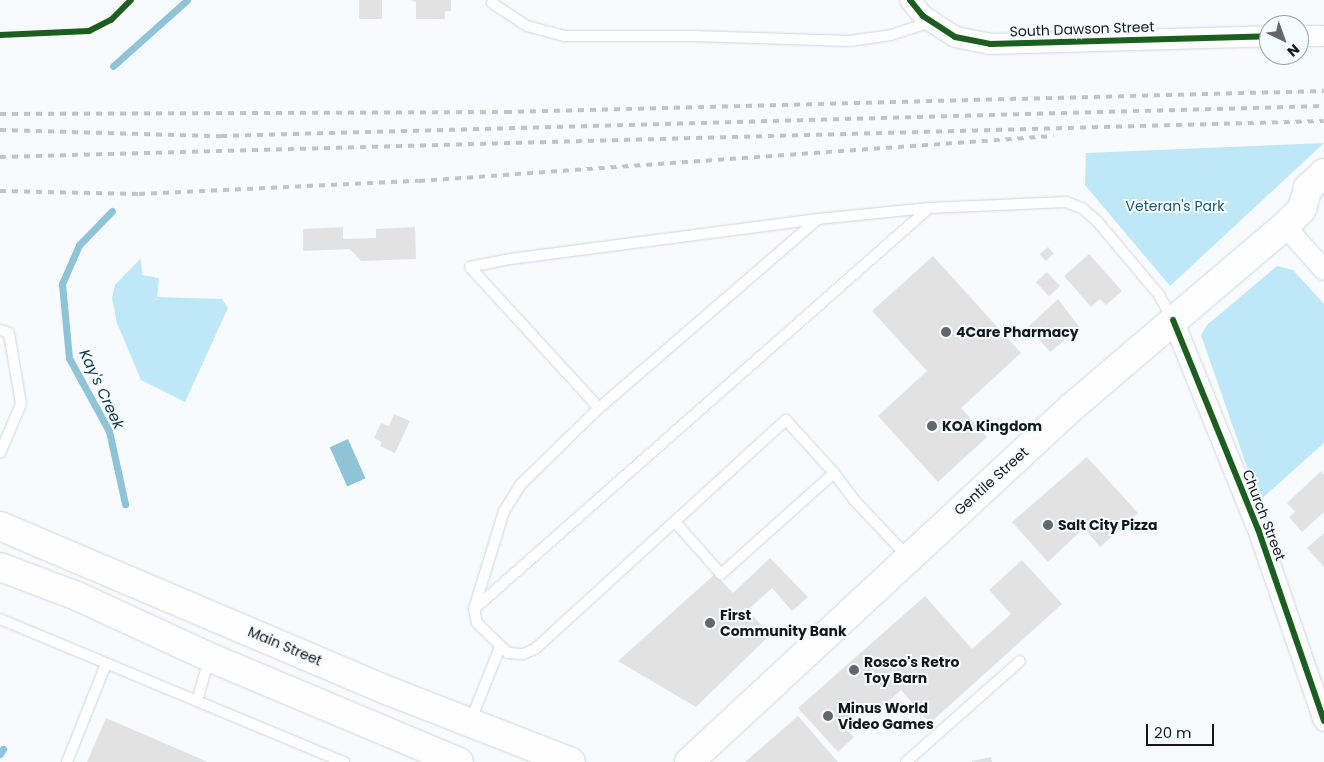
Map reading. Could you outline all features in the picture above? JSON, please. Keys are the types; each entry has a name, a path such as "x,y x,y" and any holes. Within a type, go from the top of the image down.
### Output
{"main road":[{"path":"1304,213 1308,188 1324,173"},
{"name":"Gentile Street","path":"689,762 908,557 1173,320 1304,213"},
{"name":"Main Street","path":"0,526 470,722 571,762"},
{"path":"0,566 77,596 209,657 459,762"}],"street":[{"name":"South Dawson Street","path":"910,0 932,22 954,37 990,44 1259,36"},
{"path":"1309,36 1324,36"},
{"path":"1304,213 1324,270"},
{"name":"Church Street","path":"1173,320 1258,530 1324,721"}],"lane":[{"path":"492,3 527,26 565,36 693,36 850,41 892,35 932,22"},
{"path":"599,408 470,267 510,259 818,219 929,208 1066,202 1082,208 1158,295 1173,320"},
{"path":"474,609 929,208"},
{"path":"818,219 599,408 520,484 504,511 474,609 477,623 508,653 523,654 535,649 676,523 786,420 834,472 854,500 908,557"},
{"path":"0,330 9,333 21,404 0,453"},
{"path":"676,523 722,574 834,472"},
{"path":"0,619 344,762"},
{"path":"470,722 500,646"},
{"path":"197,701 209,657"},
{"path":"906,762 1020,661"},
{"path":"67,762 106,664"}],"green space":[{"name":"Veteran's Park","path":"1324,143 1170,286 1085,185 1086,153"},
{"path":"141,258 142,275 159,278 157,297 222,299 228,308 185,402 141,380 117,323 112,298 115,285"},
{"path":"1277,266 1293,270 1324,304 1324,443 1259,501 1201,335 1207,325"}],"shaded area":[{"path":"348,439 365,478 347,486 330,447"}],"building":[{"path":"359,0 382,0 382,19 359,19"},
{"path":"410,0 451,0 451,11 445,11 445,19 416,19 416,2"},
{"path":"343,227 343,239 376,238 376,229 415,227 416,259 361,261 350,249 303,251 303,229"},
{"path":"1048,247 1054,254 1046,261 1040,254"},
{"path":"1089,254 1122,291 1106,305 1100,299 1091,307 1064,276"},
{"name":"4Care Pharmacy","path":"933,256 1021,353 961,408 987,437 938,482 878,416 927,371 872,311"},
{"path":"1047,272 1060,286 1049,296 1036,282"},
{"path":"1058,299 1080,328 1050,352 1028,327"},
{"path":"394,414 410,421 395,453 380,446 382,442 374,438 381,423 389,426"},
{"path":"1087,457 1138,513 1100,547 1084,528 1048,562 1012,522"},
{"path":"1321,471 1324,475 1324,512 1302,532 1289,517 1295,512 1287,503"},
{"path":"1324,533 1324,567 1307,548"},
{"name":"First Community Bank","path":"770,558 808,597 792,611 772,588 748,610 770,635 696,707 618,661 715,574 733,593"},
{"path":"1022,560 1062,604 930,723 901,690 872,716 862,705 842,724 854,737 838,752 798,708 925,596 972,649 1011,614 989,590"},
{"path":"798,716 838,762 745,762"},
{"path":"106,718 208,762 87,762"},
{"path":"991,757 992,762 972,762 972,761"}],"waterway":[{"name":"Kay's Creek","path":"113,66 187,0"},
{"name":"Kay's Creek","path":"112,211 79,245 62,284 69,358 109,431 125,504"},
{"name":"Kay's Creek","path":"0,754 3,749"}],"railway":[{"path":"0,114 506,112 1324,91"},
{"path":"0,130 221,136 1324,106"},
{"path":"0,157 1324,121"},
{"path":"0,191 139,194 419,181 1053,136"}],"cycle path":[{"path":"0,35 89,31 111,20 131,0"},
{"path":"910,0 923,16 955,37 990,44 1259,36"},
{"path":"1173,320 1258,529 1324,721"}],"place":[{"name":"4Care Pharmacy","path":"946,332"},
{"name":"KOA Kingdom","path":"932,426"},
{"name":"Salt City Pizza","path":"1048,525"},
{"name":"First Community Bank","path":"710,623"},
{"name":"Rosco's Retro Toy Barn","path":"854,670"},
{"name":"Minus World Video Games","path":"828,716"}]}
